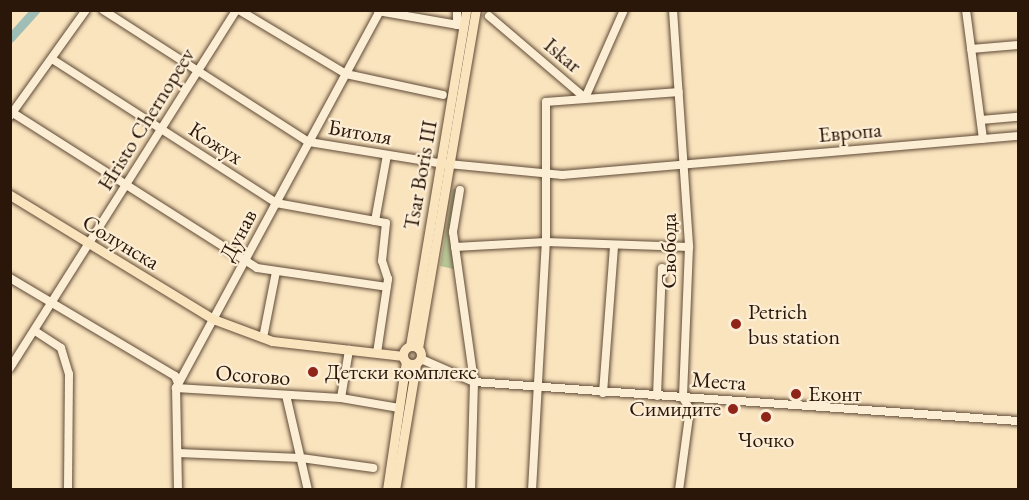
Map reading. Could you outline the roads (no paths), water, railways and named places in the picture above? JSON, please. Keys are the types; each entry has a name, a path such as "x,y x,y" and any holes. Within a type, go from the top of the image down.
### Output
{"main road":[{"name":"Tsar Boris III","path":"446,164 460,26 471,11"},
{"name":"Tsar Boris III","path":"414,347 471,11"},
{"name":"Солунска","path":"10,195 88,245 213,319"},
{"name":"Места","path":"213,319 263,338 377,353 412,360"},
{"path":"395,489 414,347"},
{"path":"387,489 399,408 414,347"}],"street":[{"path":"86,10 11,114 244,262 276,272 387,287"},
{"name":"Битоля","path":"103,10 309,142 446,164 546,175 684,164"},
{"path":"237,10 346,74 443,95"},
{"name":"Hristo Chernopeev","path":"10,368 237,10"},
{"path":"379,11 460,26 457,10"},
{"path":"585,98 624,10"},
{"name":"Свобода","path":"673,10 689,247 683,398 690,409 679,489"},
{"path":"966,10 983,139"},
{"name":"Дунав","path":"177,386 379,11"},
{"name":"Iskar","path":"489,16 585,98"},
{"path":"971,49 1018,45"},
{"name":"Кожух","path":"52,59 276,203 375,221"},
{"path":"532,489 546,242 546,102 679,92"},
{"path":"981,120 1018,117"},
{"name":"Европа","path":"684,164 1018,136"},
{"path":"377,353 387,287 382,261 386,223 375,221 387,155"},
{"path":"460,190 455,247 474,382 471,489"},
{"path":"455,247 546,242 689,247"},
{"path":"603,393 614,244"},
{"path":"657,396 662,268"},
{"path":"263,338 276,272"},
{"path":"10,278 175,376 178,489"},
{"path":"35,331 61,348 69,374 68,489"},
{"path":"341,398 348,350"},
{"name":"Места","path":"412,360 474,382 1018,421"},
{"name":"Осогово","path":"177,386 341,398 399,408"},
{"path":"286,395 308,489"},
{"path":"178,453 301,458 373,468"}],"waterway":[{"path":"10,38 35,10"}],"place":[{"name":"Petrich bus station","path":"736,324"},
{"name":"Детски комплекс","path":"313,372"},
{"name":"Еконт","path":"796,394"},
{"name":"Симидите","path":"733,409"},
{"name":"Чочко","path":"766,417"}]}
